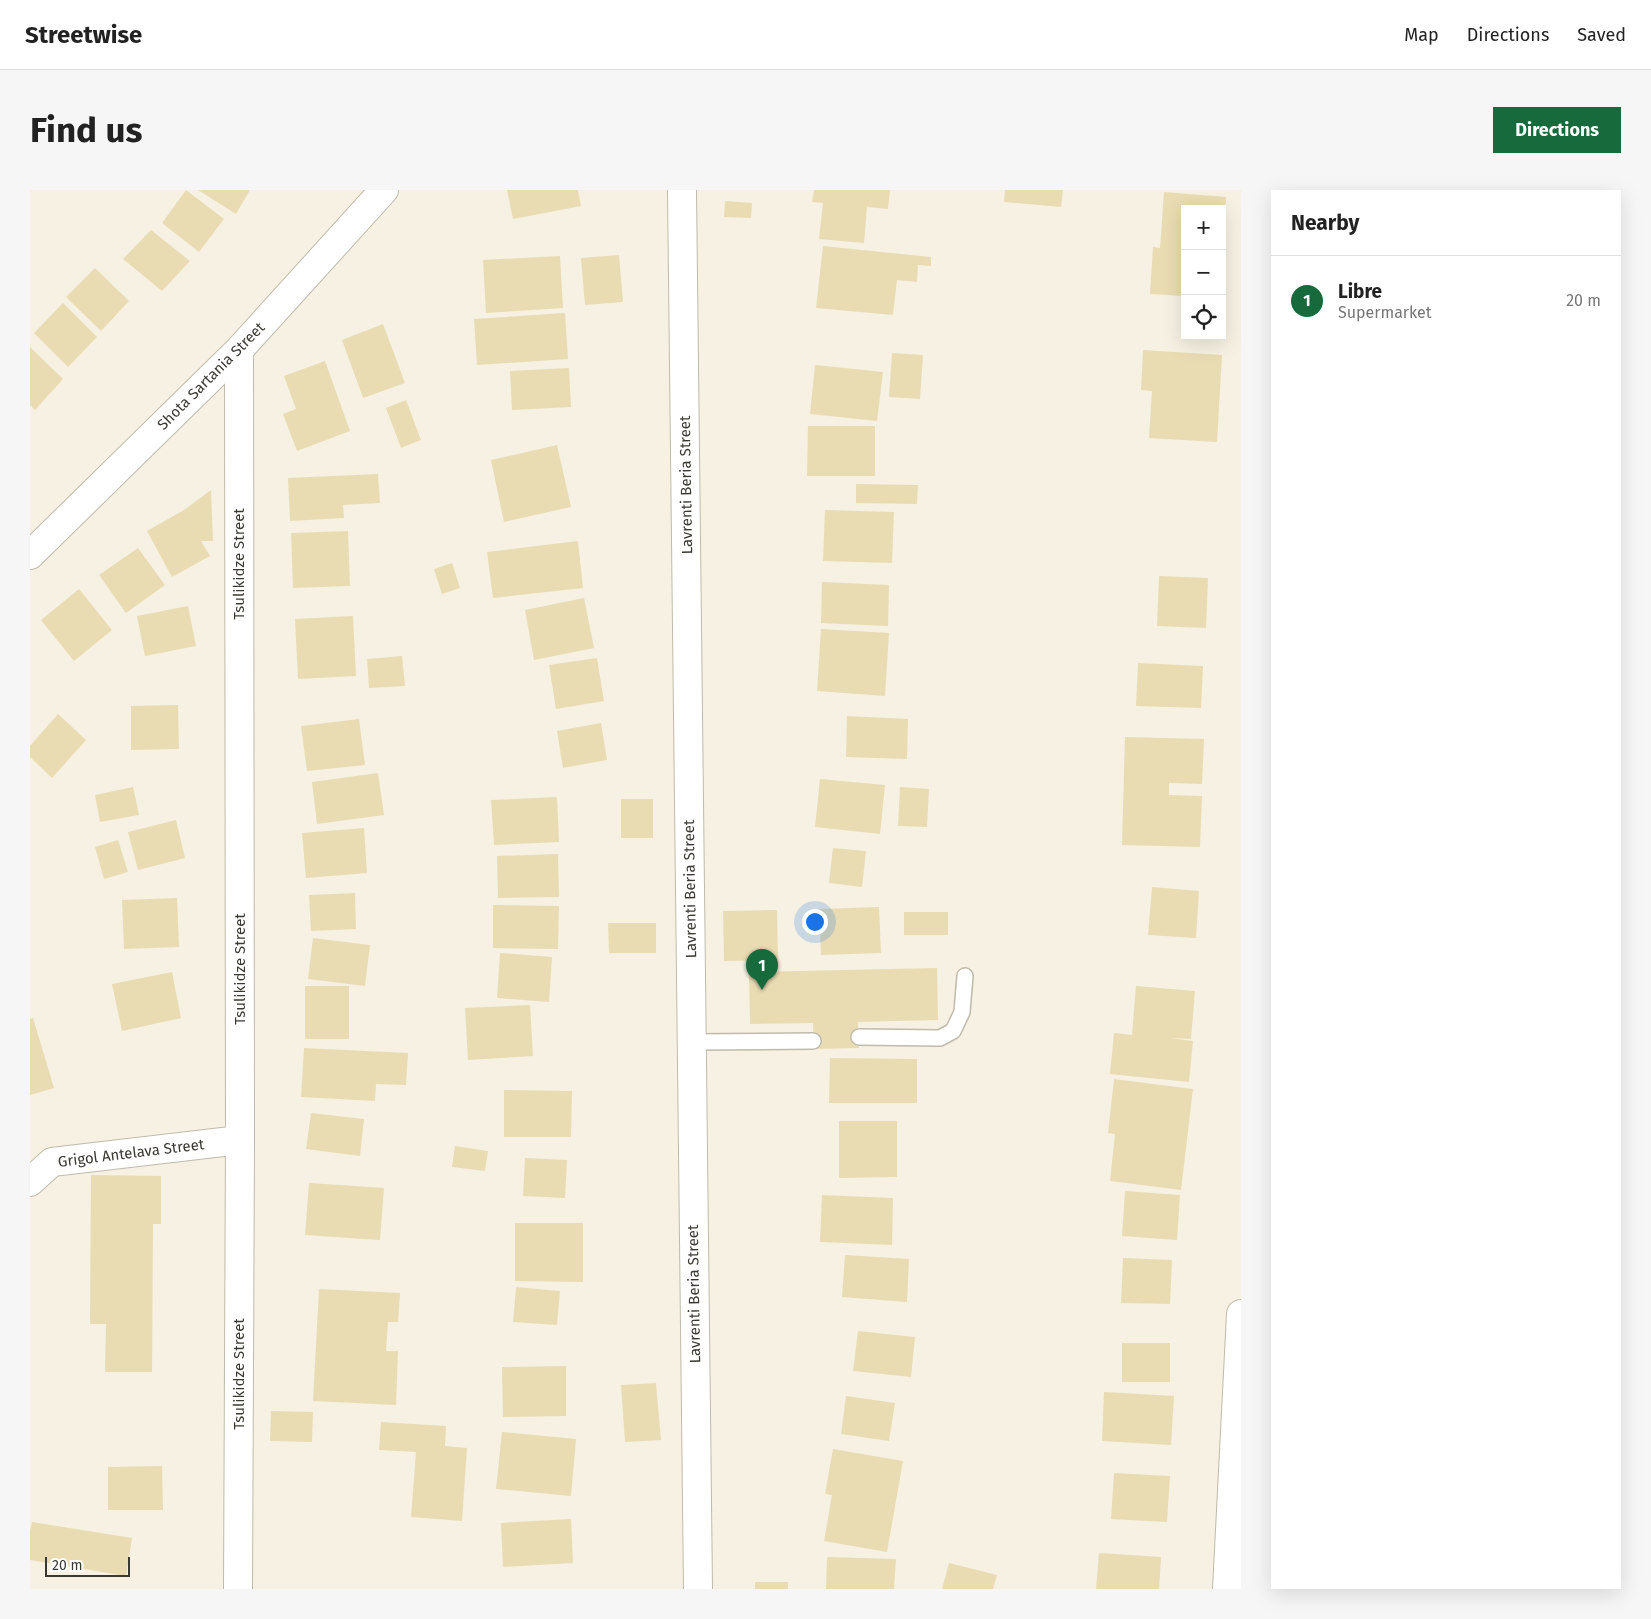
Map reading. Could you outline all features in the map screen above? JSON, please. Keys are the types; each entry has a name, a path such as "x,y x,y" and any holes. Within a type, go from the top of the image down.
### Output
{"street":[{"name":"Shota Sartania Street","path":"30,555 239,350 384,190"},
{"name":"Lavrenti Beria Street","path":"682,190 698,1589"},
{"name":"Tsulikidze Street","path":"238,1589 240,1140 239,350"},
{"name":"Grigol Antelava Street","path":"30,1182 52,1162 240,1140"},
{"path":"1227,1589 1241,1314"}],"lane":[{"path":"859,1037 940,1038 953,1031 962,1012 965,976"},
{"path":"692,1042 813,1041"}],"building":[{"path":"186,190 224,219 199,252 162,223"},
{"path":"198,190 250,190 236,214"},
{"path":"507,190 578,190 581,206 513,219"},
{"path":"814,190 890,190 888,209 867,207 864,243 819,239 823,203 812,202"},
{"path":"1005,190 1063,190 1061,207 1004,202"},
{"path":"1164,192 1226,197 1226,205 1181,205 1181,296 1150,294 1153,247 1160,248"},
{"path":"725,201 752,203 751,218 724,217"},
{"path":"151,230 190,261 162,291 123,259"},
{"path":"823,246 931,257 931,266 918,265 917,282 897,280 893,315 816,308"},
{"path":"619,255 623,302 585,305 581,258"},
{"path":"560,256 563,308 486,313 483,260"},
{"path":"95,268 129,301 101,331 66,297"},
{"path":"63,303 97,337 68,367 34,333"},
{"path":"565,313 568,359 477,365 474,319"},
{"path":"383,324 405,383 363,398 342,340"},
{"path":"30,347 63,379 35,410 30,405"},
{"path":"1143,350 1222,355 1217,442 1149,438 1152,391 1141,390"},
{"path":"892,353 923,355 920,399 889,397"},
{"path":"325,361 350,431 297,451 283,414 296,409 284,376"},
{"path":"815,365 883,372 877,421 810,414"},
{"path":"569,368 571,407 512,410 510,371"},
{"path":"406,400 421,440 401,448 386,408"},
{"path":"808,426 875,426 875,476 807,476"},
{"path":"557,445 571,507 504,522 491,460"},
{"path":"378,474 380,503 343,505 344,518 290,521 288,478"},
{"path":"856,484 918,485 917,504 856,503"},
{"path":"211,490 213,541 201,541 210,556 172,577 147,531 184,510"},
{"path":"825,510 894,512 892,563 823,561"},
{"path":"348,531 350,586 293,588 291,533"},
{"path":"578,541 583,588 493,598 487,552"},
{"path":"138,548 165,585 126,613 99,575"},
{"path":"452,563 460,588 442,594 434,569"},
{"path":"1159,576 1208,578 1206,628 1157,626"},
{"path":"822,582 889,585 888,626 821,623"},
{"path":"79,589 112,630 74,661 41,620"},
{"path":"584,598 594,648 534,660 525,610"},
{"path":"188,606 196,646 145,656 137,616"},
{"path":"353,616 356,676 298,679 295,619"},
{"path":"821,629 889,633 885,696 817,691"},
{"path":"402,656 405,686 369,688 367,659"},
{"path":"597,658 604,701 556,709 549,665"},
{"path":"1138,663 1203,666 1201,708 1136,706"},
{"path":"178,705 179,749 131,750 131,706"},
{"path":"58,714 86,740 52,778 30,757 30,746"},
{"path":"847,716 908,719 907,759 846,757"},
{"path":"359,719 365,765 307,771 301,726"},
{"path":"601,723 607,760 563,768 557,731"},
{"path":"1125,737 1204,739 1202,784 1169,783 1169,795 1202,796 1200,847 1122,845"},
{"path":"378,773 384,815 317,824 312,782"},
{"path":"820,779 885,785 880,834 815,827"},
{"path":"133,787 139,815 100,822 95,795"},
{"path":"900,787 929,789 927,827 898,826"},
{"path":"557,797 559,842 494,845 491,800"},
{"path":"621,799 653,799 653,838 621,838"},
{"path":"176,820 185,858 138,870 128,832"},
{"path":"364,828 367,873 306,878 302,833"},
{"path":"118,840 128,872 104,879 95,847"},
{"path":"833,848 866,851 862,887 829,883"},
{"path":"558,854 559,897 498,898 497,856"},
{"path":"1152,887 1199,891 1196,938 1148,935"},
{"path":"355,893 356,929 311,931 309,895"},
{"path":"177,898 179,947 124,949 122,900"},
{"path":"493,905 559,906 558,949 493,948"},
{"path":"879,907 881,953 821,955 819,909"},
{"path":"777,910 778,960 724,961 723,911"},
{"path":"904,912 948,912 948,935 904,935"},
{"path":"608,923 656,923 656,953 609,953"},
{"path":"313,938 370,945 365,986 308,979"},
{"path":"500,953 552,957 549,1002 497,998"},
{"path":"937,968 938,1020 858,1022 859,1048 814,1049 813,1023 750,1024 749,972"},
{"path":"172,972 181,1018 122,1031 112,984"},
{"path":"305,986 349,986 349,1039 305,1039"},
{"path":"1136,986 1195,991 1191,1039 1170,1038 1193,1041 1189,1082 1110,1074 1114,1033 1132,1035"},
{"path":"530,1005 533,1056 468,1060 465,1008"},
{"path":"33,1018 54,1088 30,1095 30,1019"},
{"path":"304,1048 408,1053 406,1085 376,1084 375,1101 301,1097"},
{"path":"830,1058 917,1059 917,1103 829,1103"},
{"path":"1114,1079 1193,1089 1181,1190 1110,1181 1115,1134 1108,1133"},
{"path":"504,1090 572,1091 571,1137 504,1137"},
{"path":"311,1113 364,1119 360,1156 306,1149"},
{"path":"839,1121 897,1121 897,1177 839,1178"},
{"path":"455,1146 488,1151 485,1171 452,1167"},
{"path":"525,1158 567,1160 565,1198 523,1196"},
{"path":"91,1175 161,1176 161,1224 153,1224 152,1372 105,1372 106,1324 90,1324"},
{"path":"309,1183 384,1188 380,1240 305,1235"},
{"path":"1125,1191 1180,1195 1177,1240 1122,1236"},
{"path":"822,1195 893,1198 892,1245 820,1242"},
{"path":"515,1223 583,1223 583,1282 515,1281"},
{"path":"845,1255 909,1259 907,1302 842,1297"},
{"path":"1123,1258 1172,1260 1170,1304 1121,1303"},
{"path":"516,1287 560,1291 557,1325 513,1322"},
{"path":"319,1289 400,1293 398,1322 388,1322 386,1351 398,1351 396,1405 313,1401"},
{"path":"858,1331 915,1337 911,1377 853,1371"},
{"path":"1122,1343 1170,1343 1170,1382 1122,1382"},
{"path":"566,1366 566,1416 503,1417 502,1367"},
{"path":"656,1383 661,1440 625,1442 621,1385"},
{"path":"1104,1392 1174,1396 1171,1445 1102,1441"},
{"path":"846,1396 895,1403 889,1441 841,1434"},
{"path":"271,1411 313,1412 312,1442 270,1441"},
{"path":"381,1422 446,1426 445,1446 467,1448 462,1521 411,1517 416,1452 379,1450"},
{"path":"502,1432 576,1439 571,1496 496,1489"},
{"path":"833,1449 903,1461 887,1552 824,1541 832,1495 825,1494"},
{"path":"162,1466 163,1510 108,1510 108,1467"},
{"path":"1114,1473 1170,1476 1167,1522 1111,1519"},
{"path":"571,1519 573,1563 503,1567 501,1523"},
{"path":"32,1522 132,1538 126,1576 30,1560 30,1531"},
{"path":"1099,1553 1161,1557 1159,1589 1096,1589"},
{"path":"827,1557 896,1559 894,1589 826,1589"},
{"path":"949,1563 997,1575 993,1589 942,1589"},
{"path":"755,1582 788,1582 788,1589 755,1589"}],"place":[{"name":"Libre","path":"762,990"}]}
